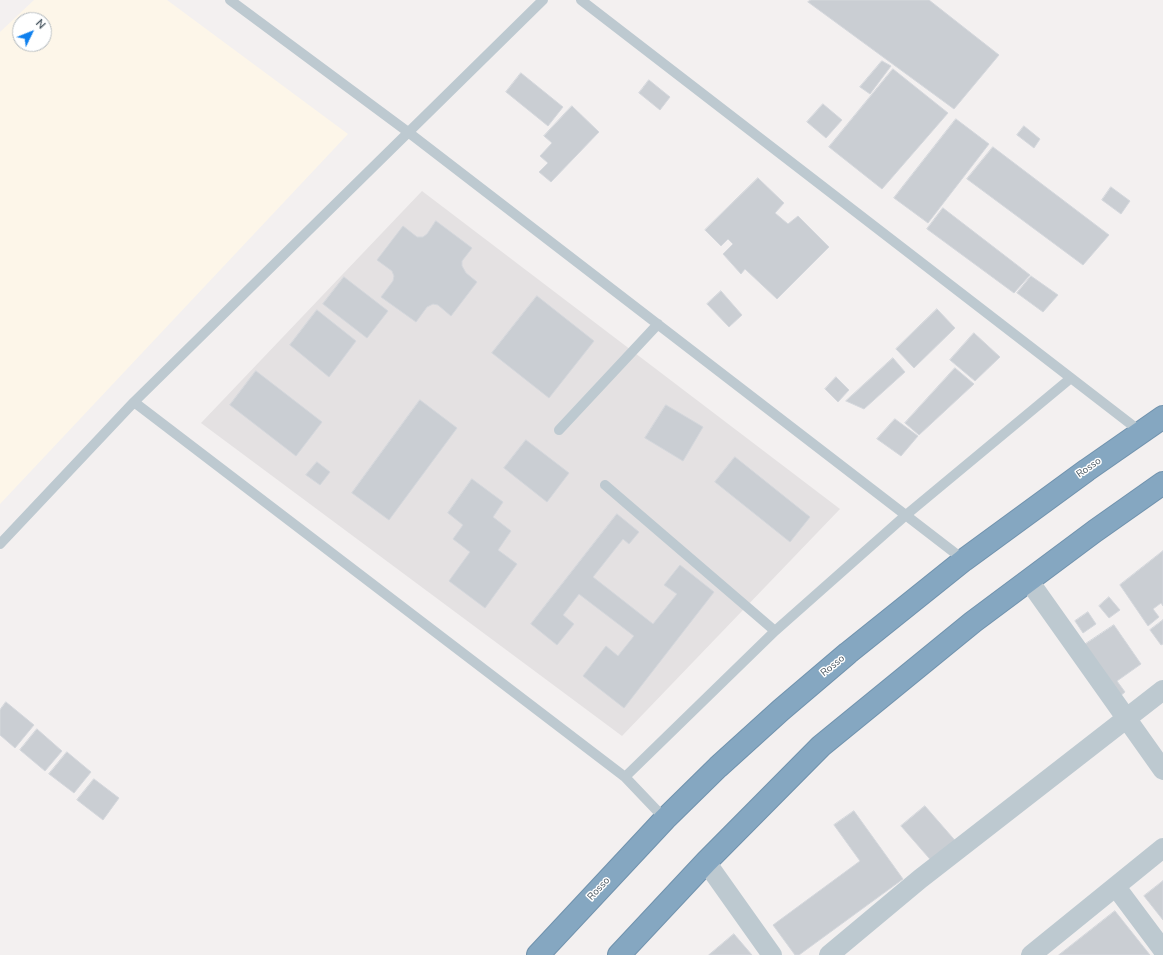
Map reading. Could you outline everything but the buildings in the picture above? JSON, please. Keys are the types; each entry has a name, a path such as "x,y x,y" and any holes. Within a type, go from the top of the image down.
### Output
{"highway":[{"name":"Rosso","path":"538,955 665,819 718,767 787,704 964,560 1087,470 1163,417"},
{"path":"619,955 706,862 821,746 973,622 1163,483"}],"street":[{"path":"1029,581 1127,717 1163,770"},
{"path":"829,955 920,879 1163,690"},
{"path":"1031,955 1163,848"},
{"path":"706,862 772,955"},
{"path":"1116,887 1163,950"}],"lane":[{"path":"230,0 408,132 964,560"},
{"path":"0,544 134,402 543,0"},
{"path":"581,0 1141,432"},
{"path":"559,430 658,324"},
{"path":"625,777 775,631 906,515 1071,378"},
{"path":"134,402 625,777 665,819"},
{"path":"605,485 775,631"}],"shaded area":[{"path":"34,0 167,0 348,134 0,504 0,32 12,21 12,52 52,52 52,12 21,12"},
{"path":"422,191 840,509 622,736 201,423"}]}
